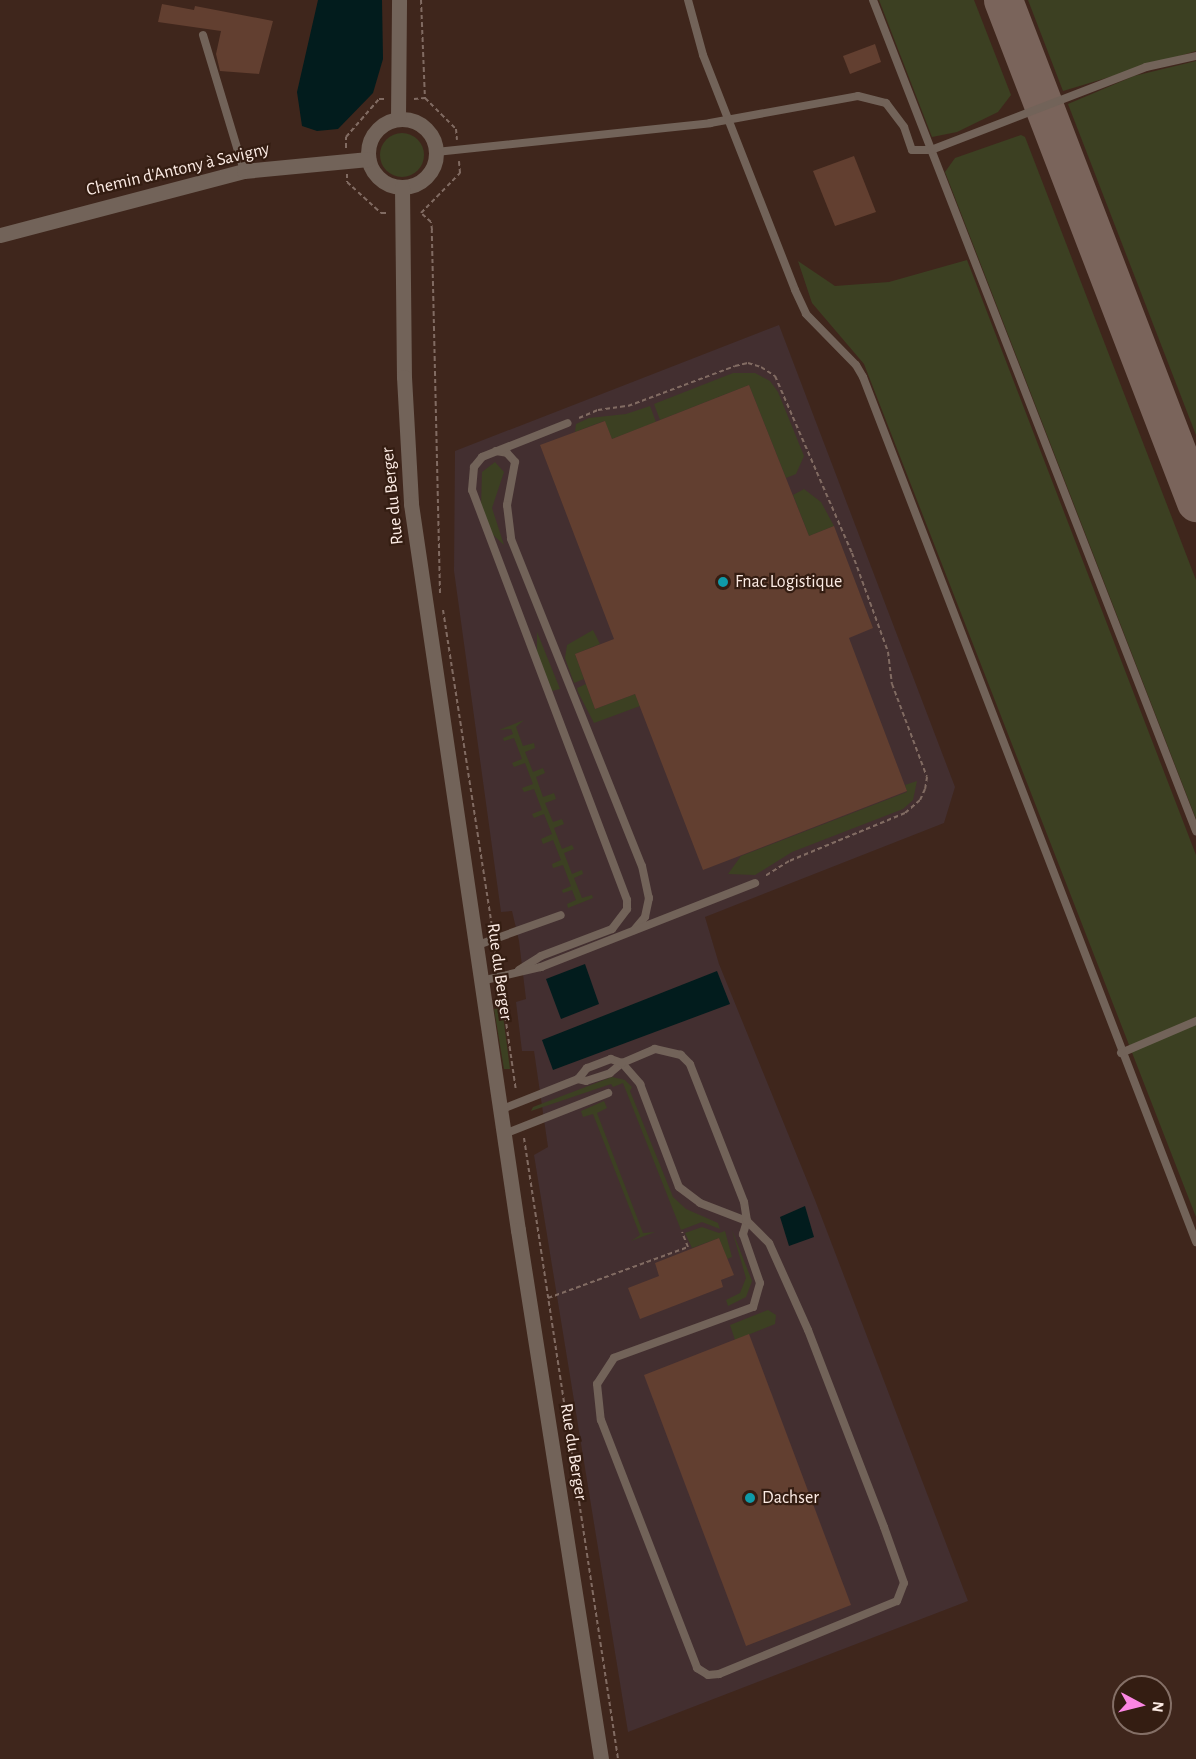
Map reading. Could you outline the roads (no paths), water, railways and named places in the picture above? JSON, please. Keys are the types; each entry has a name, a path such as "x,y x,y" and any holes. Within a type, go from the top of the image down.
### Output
{"street":[{"path":"399,0 399,119"},
{"path":"399,119 411,119 426,128 436,152 426,177 402,187 378,177 368,159 372,136 385,123 399,119"},
{"name":"Chemin d'Antony à Savigny","path":"0,235 244,171 368,159"},
{"name":"Rue du Berger","path":"402,187 407,466 480,981 601,1759"}],"lane":[{"path":"688,0 694,29 727,120 806,314 856,365 863,377 1121,1053 1196,1242"},
{"path":"873,0 1196,831"},
{"path":"202,35 244,171"},
{"path":"436,152 727,120 858,96 886,103 904,128 912,150 931,150 1146,67 1196,56"},
{"path":"519,970 541,956 612,929 622,918 627,900 474,503 474,467 491,452 568,423"},
{"path":"491,452 507,453 515,462 507,505 512,539 642,866 649,898 645,917 634,930"},
{"path":"480,981 519,970 541,967 755,883"},
{"path":"475,946 561,915"},
{"path":"1121,1053 1196,1021"},
{"path":"500,1110 578,1079 595,1065 610,1059 621,1063 640,1084 679,1187 700,1203 747,1221 769,1243 808,1330 904,1583 897,1601 719,1674 708,1675 697,1668 601,1420 597,1384 614,1358 753,1307 760,1283 743,1234 747,1221 744,1202 690,1064 681,1055 655,1049 621,1063 610,1073 586,1081 578,1079"},
{"path":"504,1134 608,1093"}],"water":[{"path":"318,0 382,0 383,59 373,93 338,129 317,131 302,126 297,92"},
{"path":"585,964 599,1004 561,1019 546,979"},
{"path":"717,971 730,1004 553,1070 542,1040"},
{"path":"805,1206 814,1237 789,1246 780,1217"}],"place":[{"name":"Fnac Logistique","path":"723,582"},
{"name":"Dachser","path":"750,1498"}]}
